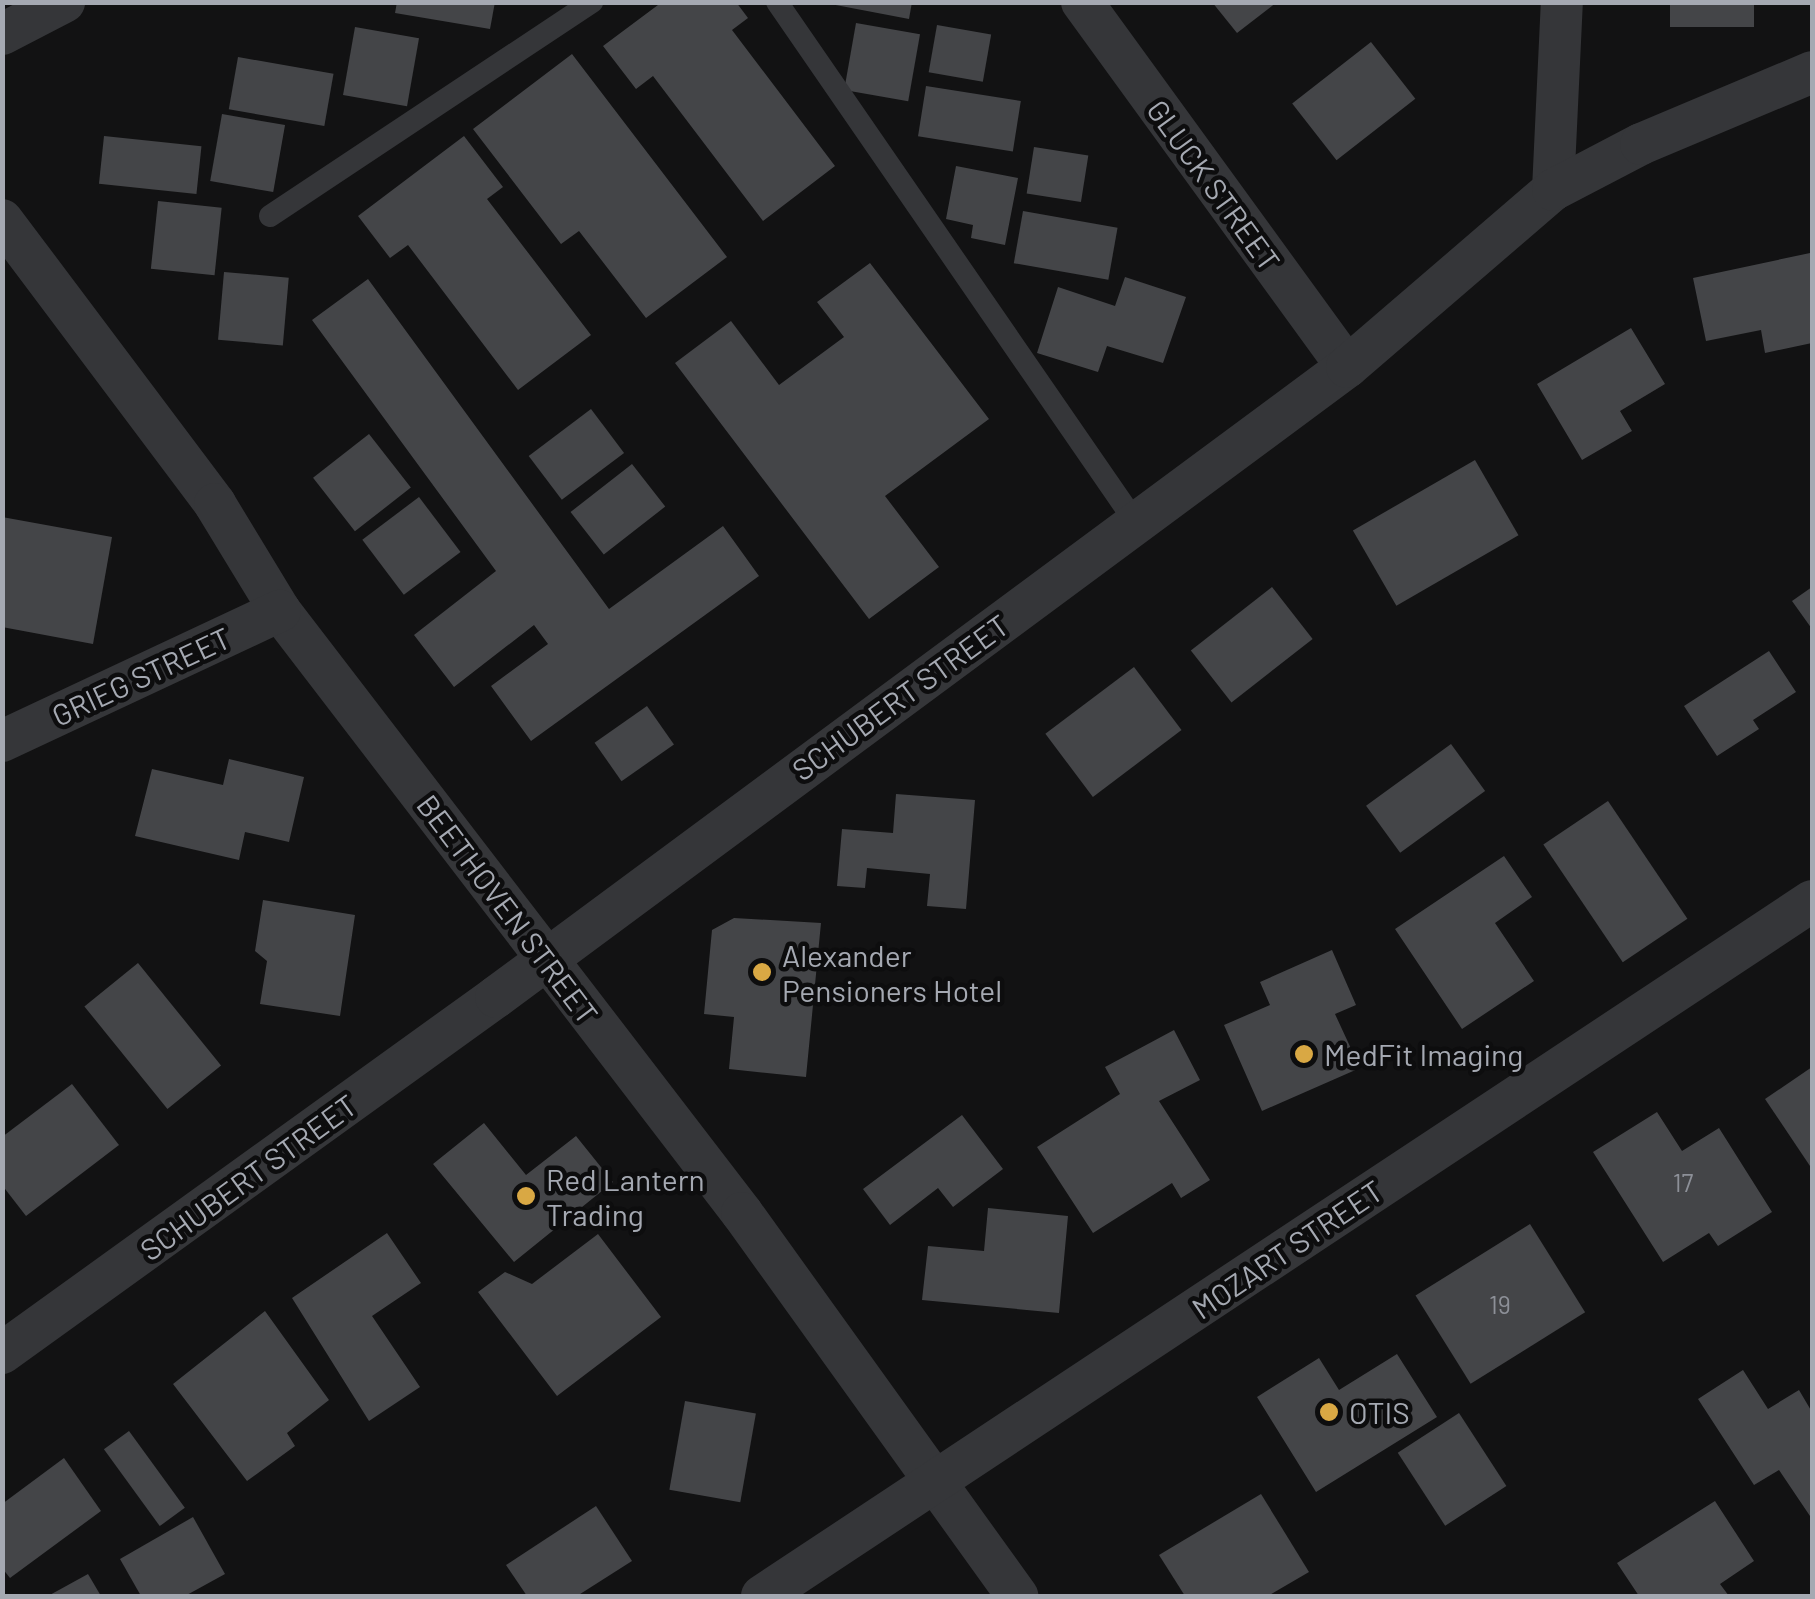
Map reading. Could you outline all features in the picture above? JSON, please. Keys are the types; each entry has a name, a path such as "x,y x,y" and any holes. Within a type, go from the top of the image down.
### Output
{"street":[{"path":"2,34 64,2"},
{"name":"GLUCK STREET","path":"1082,2 1346,367"},
{"path":"1553,190 1562,2"},
{"name":"SCHUBERT STREET","path":"2,1353 546,960 1346,367 1553,190 1641,144 1812,72"},
{"name":"BEETHOVEN STREET","path":"2,220 215,504 280,611 742,1213 1017,1596"},
{"name":"GRIEG STREET","path":"2,741 280,611"},
{"name":"MOZART STREET","path":"762,1596 1812,900"}],"lane":[{"path":"270,216 592,2"},
{"path":"777,2 1136,523"}],"building":[{"path":"397,2 495,2 490,29 395,13"},
{"path":"662,2 736,2 748,18 732,30 835,166 763,221 653,76 636,89 603,46"},
{"path":"820,2 912,2 909,19"},
{"path":"1212,2 1277,2 1237,33"},
{"path":"1670,2 1754,2 1754,27 1670,27"},
{"path":"856,23 920,34 908,101 844,90"},
{"path":"937,25 991,35 983,82 929,72"},
{"path":"355,27 419,38 407,106 343,95"},
{"path":"1371,42 1415,99 1337,160 1292,104"},
{"path":"572,54 727,257 646,318 579,231 561,244 473,129"},
{"path":"238,57 334,74 324,126 229,109"},
{"path":"926,86 1021,101 1013,151 918,136"},
{"path":"222,114 285,125 273,192 210,181"},
{"path":"104,136 201,146 196,194 99,184"},
{"path":"464,136 503,187 487,199 591,335 518,390 408,245 390,258 358,216"},
{"path":"1034,147 1088,156 1081,202 1027,193"},
{"path":"956,166 1018,178 1005,245 971,238 973,225 946,219"},
{"path":"158,201 222,208 215,275 151,269"},
{"path":"1023,211 1118,228 1108,280 1014,263"},
{"path":"1810,253 1812,343 1765,353 1761,330 1706,341 1693,278"},
{"path":"870,263 989,419 885,496 939,567 869,619 675,363 731,321 779,385 844,337 817,302"},
{"path":"224,272 289,278 283,345 218,340"},
{"path":"1125,277 1186,297 1163,363 1107,346 1098,372 1037,353 1058,287 1115,306"},
{"path":"368,279 609,609 723,526 759,576 531,741 491,686 548,644 534,625 454,687 414,635 496,571 312,320"},
{"path":"1631,328 1665,384 1620,411 1632,431 1582,460 1537,384"},
{"path":"591,409 624,453 562,500 529,456"},
{"path":"369,434 411,488 355,531 313,478"},
{"path":"1475,460 1519,535 1396,606 1353,530"},
{"path":"632,464 665,507 604,555 571,512"},
{"path":"419,497 461,552 404,595 362,540"},
{"path":"2,517 112,537 93,644 2,627"},
{"path":"1272,587 1313,639 1231,702 1191,650"},
{"path":"1812,587 1812,629 1792,601"},
{"path":"1769,651 1796,692 1753,720 1759,729 1717,756 1684,706"},
{"path":"1134,667 1182,730 1093,797 1045,734"},
{"path":"647,706 674,745 622,781 595,743"},
{"path":"1451,744 1485,791 1400,853 1366,806"},
{"path":"229,759 304,777 289,842 245,832 239,860 135,836 152,769 223,785"},
{"path":"896,794 975,800 966,909 927,906 930,874 867,868 865,888 837,886 842,829 893,833"},
{"path":"1608,801 1687,919 1623,962 1543,845"},
{"path":"1504,856 1532,897 1495,923 1534,981 1462,1029 1395,929"},
{"path":"263,900 355,915 340,1016 260,1004 267,961 255,951"},
{"name":"Alexander Pensioners Hotel","path":"734,918 821,923 806,1077 729,1069 734,1017 704,1014 712,930"},
{"path":"1332,950 1356,1005 1335,1014 1360,1068 1262,1111 1224,1025 1270,1005 1260,982"},
{"path":"138,963 221,1066 167,1109 84,1006"},
{"path":"1174,1030 1200,1080 1159,1101 1210,1180 1181,1198 1172,1183 1093,1233 1037,1147 1120,1094 1105,1067"},
{"path":"1812,1067 1812,1169 1765,1099"},
{"path":"72,1084 119,1145 26,1216 2,1185 2,1137"},
{"path":"1657,1112 1682,1151 1719,1128 1772,1212 1718,1246 1709,1233 1663,1262 1593,1152"},
{"path":"962,1115 1003,1169 953,1207 938,1188 890,1225 863,1189"},
{"path":"484,1123 526,1175 576,1136 613,1182 514,1262 433,1164"},
{"path":"988,1208 1068,1216 1059,1313 922,1300 928,1246 984,1251"},
{"path":"1530,1224 1585,1312 1471,1384 1416,1296"},
{"path":"387,1233 421,1283 372,1316 420,1387 369,1421 292,1298"},
{"path":"598,1234 661,1317 557,1396 478,1292 505,1272 532,1284"},
{"path":"265,1311 329,1400 287,1433 295,1446 247,1481 173,1384"},
{"path":"1397,1354 1437,1417 1316,1492 1257,1397 1319,1358 1339,1390"},
{"path":"1743,1370 1768,1409 1799,1390 1812,1412 1812,1519 1779,1470 1754,1485 1698,1399"},
{"path":"685,1401 756,1414 740,1502 669,1490"},
{"path":"1459,1413 1506,1486 1445,1526 1398,1453"},
{"path":"129,1431 185,1508 160,1526 104,1449"},
{"path":"64,1458 101,1511 10,1578 2,1568 2,1504"},
{"path":"1261,1494 1309,1572 1268,1596 1185,1596 1159,1555"},
{"path":"1715,1501 1754,1561 1720,1584 1729,1596 1639,1596 1617,1563"},
{"path":"596,1506 632,1561 577,1596 527,1596 506,1565"},
{"path":"193,1517 225,1574 185,1596 141,1596 120,1559"},
{"path":"88,1574 101,1596 48,1596"}],"place":[{"name":"Alexander Pensioners Hotel","path":"762,972"},
{"name":"MedFit Imaging","path":"1304,1054"},
{"name":"Red Lantern Trading","path":"526,1196"},
{"name":"OTIS","path":"1329,1412"}]}
